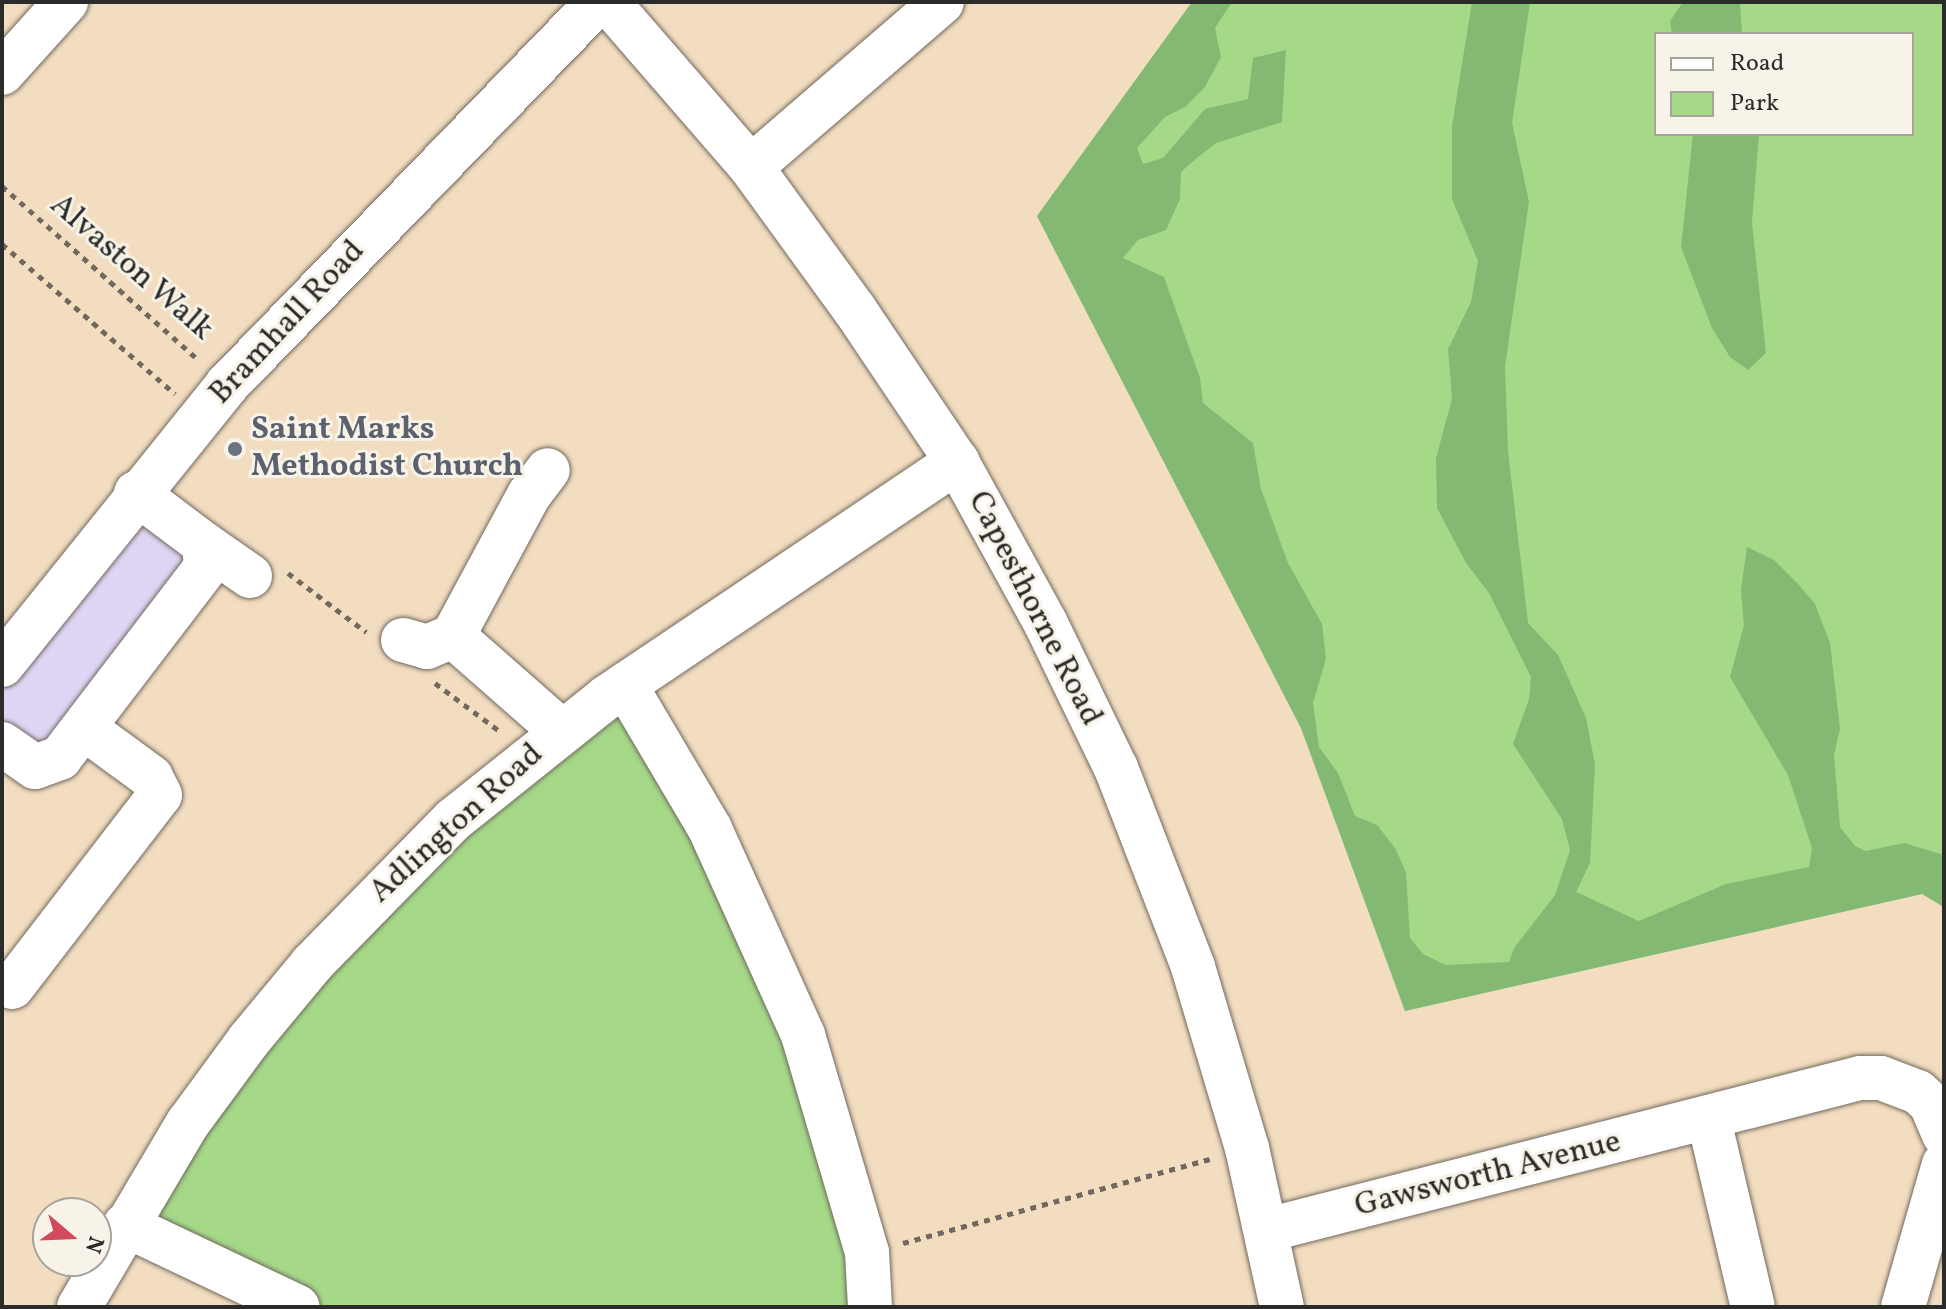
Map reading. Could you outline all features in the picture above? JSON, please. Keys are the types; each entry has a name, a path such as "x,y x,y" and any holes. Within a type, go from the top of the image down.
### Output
{"street":[{"path":"2,73 66,2"},
{"name":"Bramhall Road","path":"2,665 136,493 214,400 598,2"},
{"name":"Capesthorne Road","path":"608,2 751,167 957,462 1002,538 1116,768 1193,967 1247,1148 1282,1307"},
{"path":"751,167 942,2"},
{"name":"Adlington Road","path":"79,1307 188,1123 312,964 453,820 561,731 625,685 957,462"},
{"path":"403,640 427,647 453,636 529,495 548,470"},
{"path":"136,493 250,576"},
{"path":"2,744 42,767 60,758 206,567 204,544"},
{"path":"453,636 561,731"},
{"path":"625,685 710,829 777,973 811,1060 875,1290"},
{"path":"12,987 160,795 151,777 84,728"},
{"name":"Gawsworth Avenue","path":"1267,1230 1709,1120 1860,1078 1881,1078 1918,1092 1931,1104 1944,1134"},
{"path":"1709,1120 1753,1307"},
{"path":"1903,1307 1944,1164"},
{"path":"125,1225 298,1307"}],"path":[{"name":"Alvaston Walk","path":"2,186 214,400"},
{"name":"Alvaston Walk","path":"2,244 214,400"},
{"path":"875,1290 1247,1148"}],"shaded area":[{"path":"136,493 204,544 60,758 2,744 2,665"}],"green space":[{"path":"1192,2 1944,2 1944,907 1922,894 1405,1011 1301,728 1037,216"},
{"path":"1192,2 1232,2 1215,28 1221,57 1205,87 1185,107 1165,117 1137,148 1143,164 1163,158 1205,109 1248,99 1253,58 1286,50 1282,122 1216,143 1198,157 1181,172 1180,199 1166,230 1138,240 1123,258 1164,277 1200,378 1203,403 1253,443 1261,489 1288,563 1322,624 1326,659 1313,703 1319,747 1338,773 1355,816 1377,825 1395,848 1406,872 1410,938 1423,954 1446,965 1509,962 1514,948 1555,895 1570,850 1562,819 1513,744 1529,699 1531,677 1489,593 1466,563 1437,508 1436,458 1452,399 1448,349 1471,302 1478,261 1452,199 1452,126 1472,2 1530,2 1512,123 1529,202 1505,366 1508,451 1528,623 1558,655 1586,718 1595,764 1590,863 1576,892 1639,921 1726,884 1809,867 1812,848 1788,775 1730,677 1744,625 1741,590 1747,547 1774,560 1798,584 1815,604 1830,643 1840,729 1834,755 1840,827 1855,846 1866,851 1904,843 1944,855 1944,907 1922,894 1405,1011 1301,728 1037,216"},
{"path":"1683,2 1740,2 1742,32 1672,32 1670,21"},
{"path":"1693,136 1759,136 1752,222 1766,353 1748,370 1730,357 1712,328 1681,247"},
{"path":"625,685 744,899 870,1307 298,1307 125,1225 249,1040"}],"place":[{"name":"Saint Marks Methodist Church","path":"235,449"}]}
